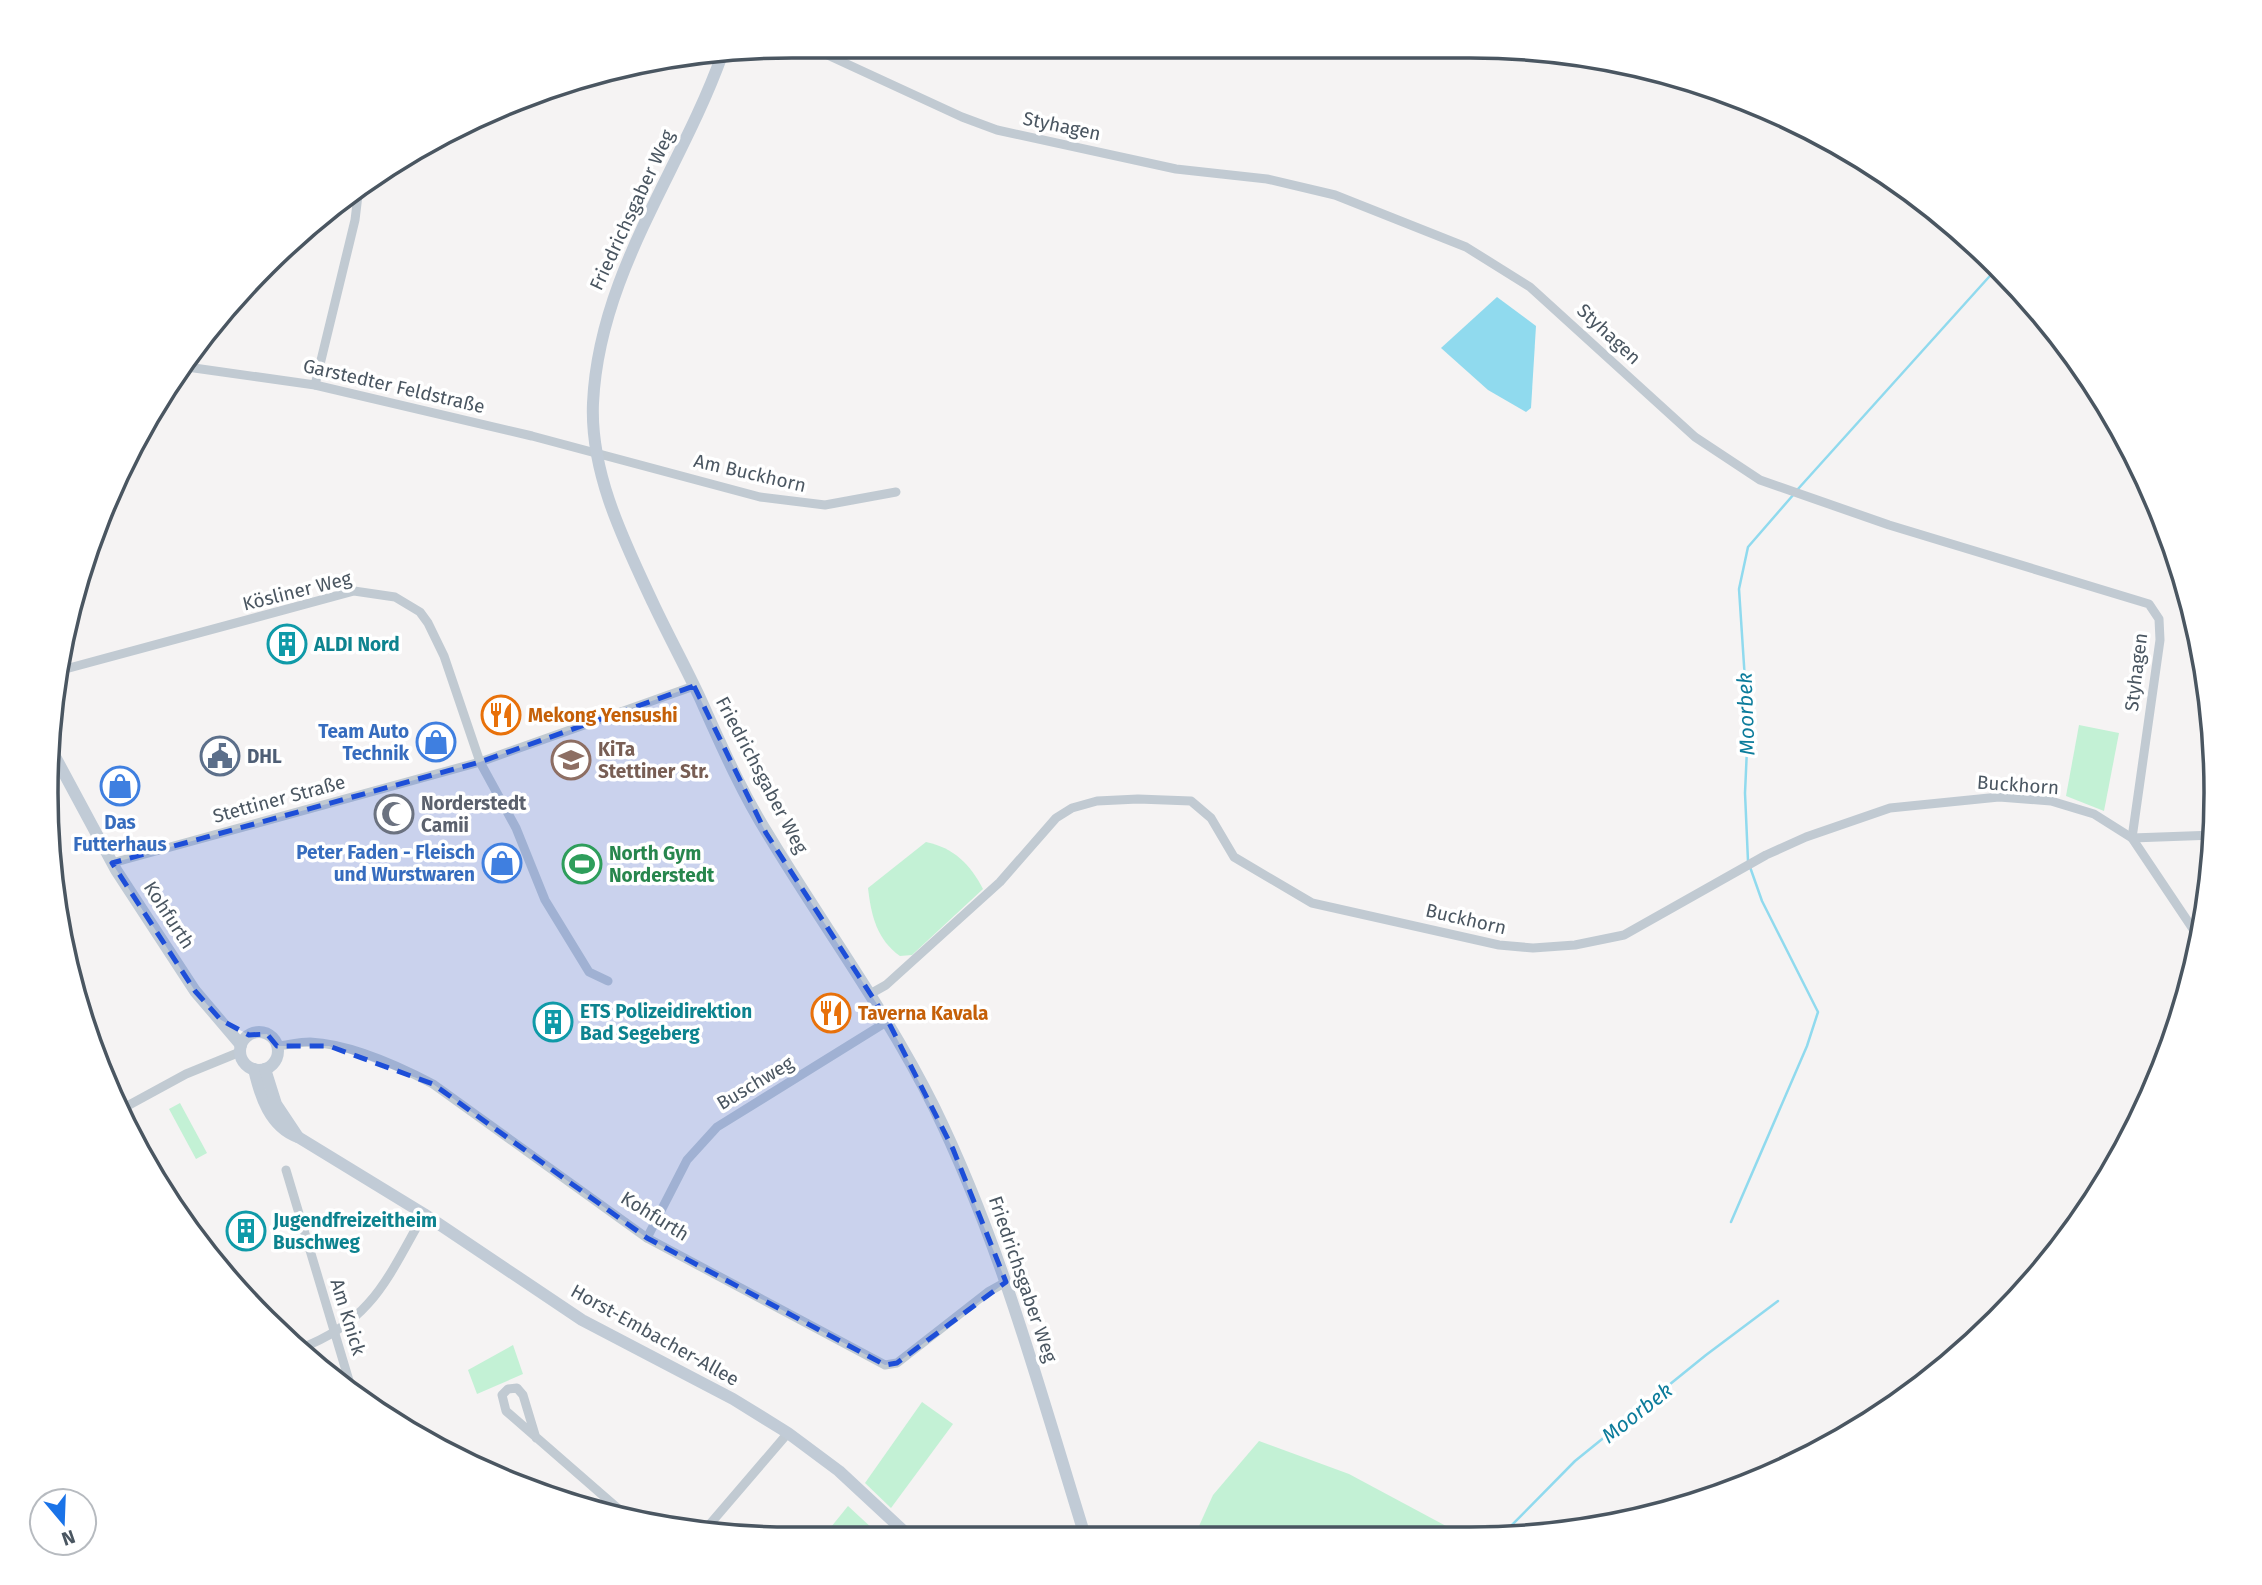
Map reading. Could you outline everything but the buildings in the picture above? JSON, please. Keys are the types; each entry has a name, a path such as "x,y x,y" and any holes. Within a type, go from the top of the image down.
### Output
{"main road":[{"name":"Friedrichsgaber Weg","path":"720,62 709,91 623,271 606,315 593,402 597,454 614,512 640,575 766,833 888,1021 969,1184 1006,1282 1082,1527"},
{"name":"Kohfurth","path":"59,763 112,863 195,991 244,1044 244,1062 259,1069"},
{"name":"Kohfurth","path":"244,1044 267,1034 277,1046"},
{"path":"259,1069 276,1058 277,1046"},
{"name":"Horst-Embacher-Allee","path":"259,1069 264,1101 285,1132 298,1137 424,1214 582,1320 752,1410 788,1433 839,1471 899,1527"}],"street":[{"name":"Styhagen","path":"834,58 962,117 997,130 1176,169 1267,179 1335,195 1466,247 1530,287 1695,437 1760,480 1805,497 2148,604 2159,619 2160,640 2132,838"},
{"path":"315,385 357,201"},
{"name":"Garstedter Feldstraße","path":"194,368 315,385 597,454"},
{"name":"Am Buckhorn","path":"597,454 760,497 811,505 861,500 896,492"},
{"name":"Kösliner Weg","path":"69,668 354,592 381,593 407,603 420,612 437,638 480,762 516,828 558,925 589,972 608,981"},
{"name":"Stettiner Straße","path":"112,863 480,762 694,686"},
{"name":"Buckhorn","path":"870,994 886,985 1000,882 1056,818 1072,808 1097,802 1191,801 1210,818 1234,857 1312,903 1512,947 1575,945 1624,935 1748,865 1806,836 1890,807 1941,800 1999,797 2051,801 2094,814 2132,838"},
{"path":"2132,838 2203,835"},
{"path":"2132,838 2192,927"},
{"name":"Buschweg","path":"647,1238 687,1160 717,1127 888,1021"},
{"name":"Kohfurth","path":"277,1046 308,1042 330,1046 413,1073 433,1084 647,1238 885,1365 897,1363 988,1292 1006,1282"},
{"path":"129,1105 244,1044"},
{"name":"Am Knick","path":"286,1170 348,1377"},
{"path":"308,1345 353,1321 373,1300 424,1214"},
{"path":"536,1438 523,1395 517,1388 508,1389 502,1395 506,1411 536,1438 613,1505"},
{"path":"711,1523 788,1433"}],"highlighted area":[{"path":"694,686 766,833 888,1021 953,1149 1006,1282 897,1363 885,1365 647,1238 433,1084 329,1046 277,1046 267,1034 249,1035 221,1020 195,991 112,863 480,762"}],"green space":[{"path":"2079,725 2119,733 2104,811 2066,796"},
{"path":"926,842 945,848 960,858 983,889 912,955 900,956 892,950 876,926 868,888"},
{"path":"180,1103 207,1153 196,1159 169,1109"},
{"path":"513,1345 523,1374 477,1394 468,1370"},
{"path":"922,1402 953,1424 891,1508 865,1483"},
{"path":"1259,1441 1349,1474 1448,1527 1199,1527 1213,1495"},
{"path":"848,1506 871,1527 831,1527"}],"water":[{"path":"1497,297 1536,326 1531,408 1526,412 1488,390 1441,348"}],"waterway":[{"name":"Moorbek","path":"1798,489 1991,275"},
{"name":"Moorbek","path":"1748,861 1745,793 1748,726 1739,589 1748,547 1794,494"},
{"name":"Moorbek","path":"1731,1222 1807,1046 1818,1012 1762,901 1750,867"},
{"name":"Moorbek","path":"1511,1526 1575,1461 1706,1355 1778,1301"}],"place":[{"name":"ALDI Nord","path":"287,644"},
{"name":"Mekong Yensushi","path":"501,715"},
{"name":"Team Auto Technik","path":"436,742"},
{"name":"DHL","path":"220,756"},
{"name":"KiTa Stettiner Str.","path":"571,760"},
{"name":"Das Futterhaus","path":"120,786"},
{"name":"Norderstedt Camii","path":"394,814"},
{"name":"Peter Faden - Fleisch und Wurstwaren","path":"502,863"},
{"name":"North Gym Norderstedt","path":"582,864"},
{"name":"Taverna Kavala","path":"831,1013"},
{"name":"ETS Polizeidirektion Bad Segeberg","path":"553,1022"},
{"name":"Jugendfreizeitheim Buschweg","path":"246,1231"}]}
